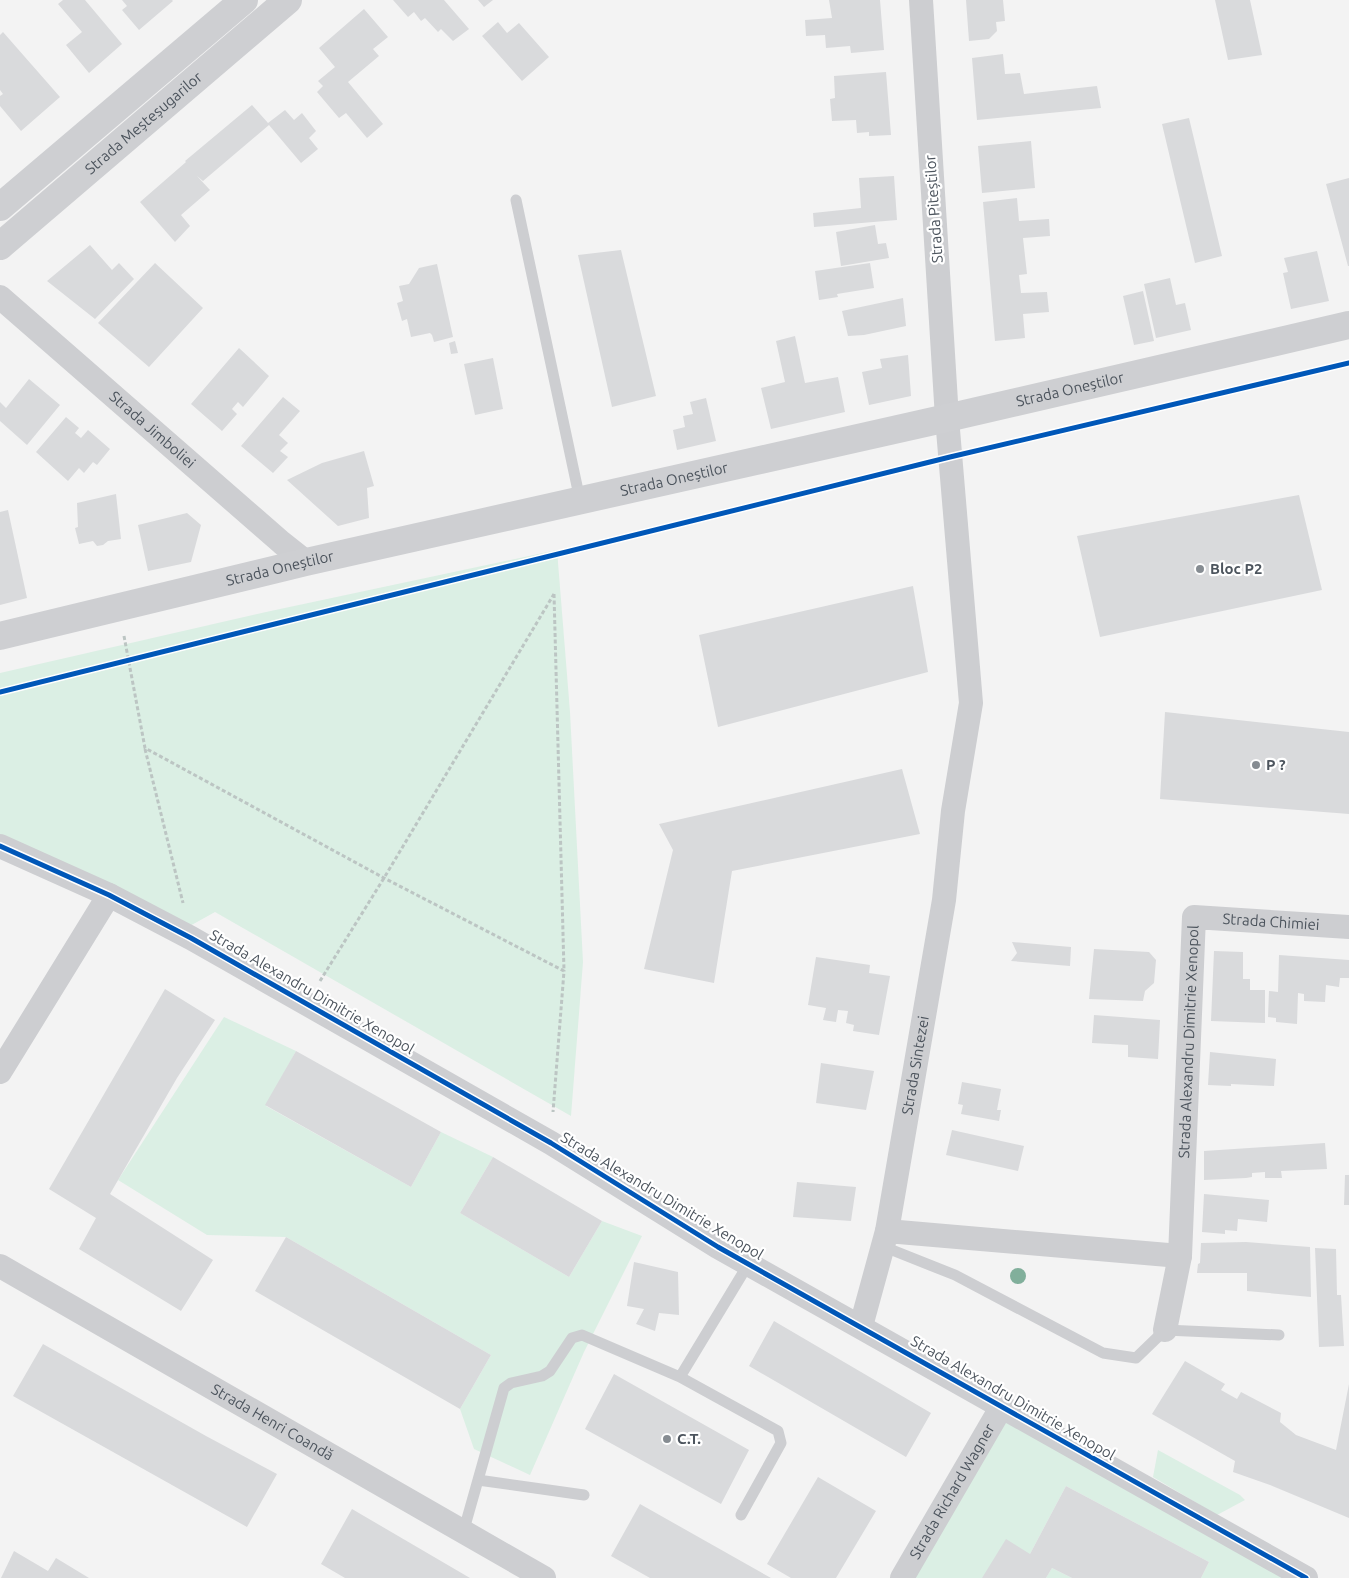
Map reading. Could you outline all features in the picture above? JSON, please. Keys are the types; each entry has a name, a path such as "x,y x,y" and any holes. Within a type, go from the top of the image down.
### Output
{"street":[{"name":"Strada Meșteșugarilor","path":"0,207 244,0"},
{"name":"Strada Meșteșugarilor","path":"0,246 288,0"},
{"name":"Strada Piteștilor","path":"920,0 947,418 971,703 954,811 944,900"},
{"name":"Strada Jimboliei","path":"0,297 306,562"},
{"name":"Strada Oneștilor","path":"0,636 306,562 947,418 1349,325"},
{"name":"Strada Alexandru Dimitrie Xenopol","path":"0,846 109,895 192,938 550,1143 718,1247 1306,1578"},
{"path":"0,1072 109,895"},
{"name":"Strada Sintezei","path":"884,1238 944,900"},
{"name":"Strada Alexandru Dimitrie Xenopol","path":"1165,1330 1180,1256 1194,917"},
{"name":"Strada Chimiei","path":"1194,917 1349,927"},
{"path":"861,1326 884,1238 1180,1256"},
{"name":"Strada Henri Coandă","path":"0,1266 543,1578"},
{"name":"Strada Richard Wagner","path":"902,1578 1002,1406"}],"lane":[{"path":"516,200 580,500"},
{"path":"884,1238 1103,1354 1136,1358 1165,1330 1279,1336"},
{"path":"680,1377 749,1264"},
{"path":"463,1533 504,1388 511,1383 542,1376 550,1371 572,1338 582,1334 680,1377 778,1431 781,1443 741,1515"},
{"path":"478,1480 584,1495"}],"path":[{"path":"306,1003 384,878 554,594 564,971 550,1143"},
{"path":"119,608 145,748 192,938"},
{"path":"119,663 138,659"},
{"path":"145,748 384,878 564,971"}],"green space":[{"path":"557,550 570,712 583,962 571,1116 215,912 188,927 0,841 0,673 266,612"},
{"path":"224,1017 296,1051 266,1106 411,1187 441,1132 493,1157 460,1213 569,1277 602,1221 642,1236 584,1352 530,1475 474,1449 460,1409 491,1355 286,1237 207,1235 118,1180"},
{"path":"1002,1406 1306,1578 1201,1578 1209,1562 1066,1486 1030,1554 982,1578 902,1578"},
{"path":"1158,1450 1240,1495 1245,1500 1217,1515 1153,1477"},
{"path":"1052,1568 1072,1578 1046,1578"}],"building":[{"path":"63,0 85,0 122,44 89,73 66,45 82,32 58,4"},
{"path":"122,0 173,1 139,30 122,10 127,6"},
{"path":"393,0 444,0 469,29 453,41 441,29 438,32 425,18 421,21 414,12 408,17"},
{"path":"478,0 493,0 484,7"},
{"path":"829,0 880,0 884,50 851,53 850,46 826,48 825,35 806,36 805,20 832,18"},
{"path":"966,0 1003,0 1005,21 996,22 997,31 989,39 969,41"},
{"path":"1215,0 1250,0 1262,55 1228,60"},
{"path":"364,9 388,37 373,49 379,56 348,82 383,124 367,138 346,113 339,118 317,92 323,86 318,81 335,67 319,48"},
{"path":"498,22 507,33 519,23 549,57 522,81 482,36"},
{"path":"3,32 60,97 21,131 0,106 0,96 3,94 0,90 0,35"},
{"path":"1003,54 1005,74 1020,73 1024,94 1097,86 1101,108 977,120 972,58"},
{"path":"886,72 891,135 869,136 869,132 857,133 856,120 832,121 830,99 835,98 834,76"},
{"path":"252,105 268,123 285,110 294,120 302,113 316,131 309,138 318,149 301,163 269,125 203,181 197,176 210,190 181,215 190,226 175,242 140,202 185,161"},
{"path":"1189,118 1222,256 1195,263 1162,124"},
{"path":"1031,141 1035,188 982,193 978,146"},
{"path":"894,176 897,220 814,227 813,213 861,208 859,178"},
{"path":"1349,178 1349,266 1348,266 1326,184"},
{"path":"1017,198 1019,221 1049,219 1050,236 1023,238 1027,274 1019,275 1021,293 1047,292 1049,312 1023,314 1025,338 995,341 983,202"},
{"path":"875,225 878,244 886,243 889,258 841,266 836,232"},
{"path":"90,245 112,270 119,263 134,279 95,319 47,281"},
{"path":"621,250 656,396 612,407 578,255"},
{"path":"1317,251 1329,301 1291,309 1283,273 1288,272 1284,258"},
{"path":"155,263 203,308 149,367 98,323"},
{"path":"870,263 874,288 837,294 838,297 819,300 815,271"},
{"path":"437,264 453,337 434,342 430,333 411,337 407,319 402,321 397,303 403,301 399,286 409,284 419,268"},
{"path":"1170,278 1176,305 1185,303 1191,330 1156,338 1144,284"},
{"path":"1143,291 1154,341 1134,345 1123,296"},
{"path":"903,298 906,326 864,335 848,336 842,311"},
{"path":"795,336 805,383 838,377 845,412 771,429 761,388 785,382 776,341"},
{"path":"455,341 458,353 451,354 449,343"},
{"path":"239,348 269,376 243,407 238,402 232,409 237,414 222,431 191,404"},
{"path":"908,355 911,396 869,405 862,372 882,368 880,359"},
{"path":"493,358 503,409 475,415 464,364"},
{"path":"29,379 60,405 27,445 0,421 0,402 6,408"},
{"path":"283,397 300,411 279,435 288,443 280,451 288,457 273,473 241,446"},
{"path":"706,398 716,441 677,450 673,430 685,427 683,416 693,414 690,402"},
{"path":"66,417 79,428 75,433 81,438 88,430 110,449 97,465 93,462 84,473 79,468 68,481 36,452"},
{"path":"364,451 374,486 367,488 369,518 338,526 287,480 322,463"},
{"path":"116,494 121,539 108,541 103,545 97,546 93,541 79,544 75,528 78,527 77,503"},
{"name":"Bloc P2","path":"1299,495 1322,590 1100,637 1077,536"},
{"path":"8,510 27,598 0,605 0,512"},
{"path":"187,513 201,525 191,562 148,571 138,525"},
{"path":"913,586 928,672 718,727 699,635"},
{"name":"P ?","path":"1165,712 1349,732 1349,814 1160,799"},
{"path":"902,769 920,834 732,871 714,983 644,969 673,850 659,824"},
{"path":"1012,942 1071,947 1070,966 1011,961 1017,953"},
{"path":"1094,949 1149,952 1156,960 1154,983 1145,991 1143,1001 1089,999"},
{"path":"1214,951 1243,952 1243,979 1250,979 1250,990 1265,990 1265,1023 1211,1021"},
{"path":"1279,955 1349,960 1349,978 1340,978 1339,987 1326,985 1325,1002 1304,1001 1304,994 1298,993 1297,1024 1276,1022 1276,1018 1268,1017 1269,991 1278,992"},
{"path":"816,957 870,965 869,973 890,976 879,1035 853,1031 854,1025 846,1023 848,1011 838,1010 836,1022 823,1020 826,1008 808,1005"},
{"path":"165,989 215,1020 177,1078 110,1194 213,1260 181,1311 79,1249 96,1218 49,1189"},
{"path":"1094,1015 1160,1020 1158,1059 1128,1057 1128,1045 1092,1043"},
{"path":"296,1051 441,1132 411,1187 265,1105"},
{"path":"1210,1052 1276,1059 1274,1086 1208,1085"},
{"path":"821,1063 874,1071 866,1110 816,1103"},
{"path":"962,1082 1001,1089 997,1110 1001,1110 999,1121 961,1114 963,1105 958,1104"},
{"path":"952,1130 1024,1146 1018,1171 946,1155"},
{"path":"1325,1143 1327,1169 1281,1171 1282,1178 1265,1178 1265,1172 1252,1173 1252,1177 1246,1178 1204,1180 1204,1151"},
{"path":"493,1157 602,1221 569,1277 460,1213"},
{"path":"1345,1175 1349,1175 1349,1205 1344,1205"},
{"path":"797,1182 856,1187 851,1221 793,1217"},
{"path":"1204,1194 1269,1200 1267,1222 1238,1219 1237,1231 1225,1230 1225,1234 1202,1232"},
{"path":"286,1237 491,1355 460,1409 255,1291"},
{"path":"1246,1242 1310,1247 1311,1297 1247,1291 1247,1273 1197,1273 1198,1264 1200,1263 1201,1243"},
{"path":"1315,1248 1336,1249 1337,1295 1341,1295 1344,1346 1319,1347"},
{"path":"634,1262 678,1272 679,1315 659,1313 655,1331 636,1324 644,1309 627,1306"},
{"path":"774,1321 931,1413 906,1457 749,1366"},
{"path":"43,1344 277,1474 247,1527 13,1396"},
{"path":"1185,1361 1225,1384 1221,1390 1237,1399 1241,1392 1281,1413 1280,1422 1296,1435 1336,1450 1349,1384 1349,1518 1270,1485 1233,1472 1235,1461 1152,1414"},
{"name":"C.T.","path":"614,1374 749,1450 721,1504 585,1429"},
{"path":"818,1477 876,1511 836,1578 791,1578 767,1564"},
{"path":"1066,1486 1209,1562 1201,1578 1072,1578 1052,1568 1046,1578 982,1578 1006,1539 1030,1554"},
{"path":"640,1504 771,1578 650,1578 611,1556"},
{"path":"352,1509 470,1578 345,1578 321,1564"},
{"path":"14,1551 48,1571 56,1558 89,1578 1,1578"}],"cycle path":[{"path":"0,692 950,457 1349,363"},
{"path":"0,846 109,895 191,938 551,1143 718,1247 1306,1578"}],"place":[{"name":"Bloc P2","path":"1200,569"},
{"name":"P ?","path":"1256,765"},
{"name":"C.T.","path":"667,1439"}]}
